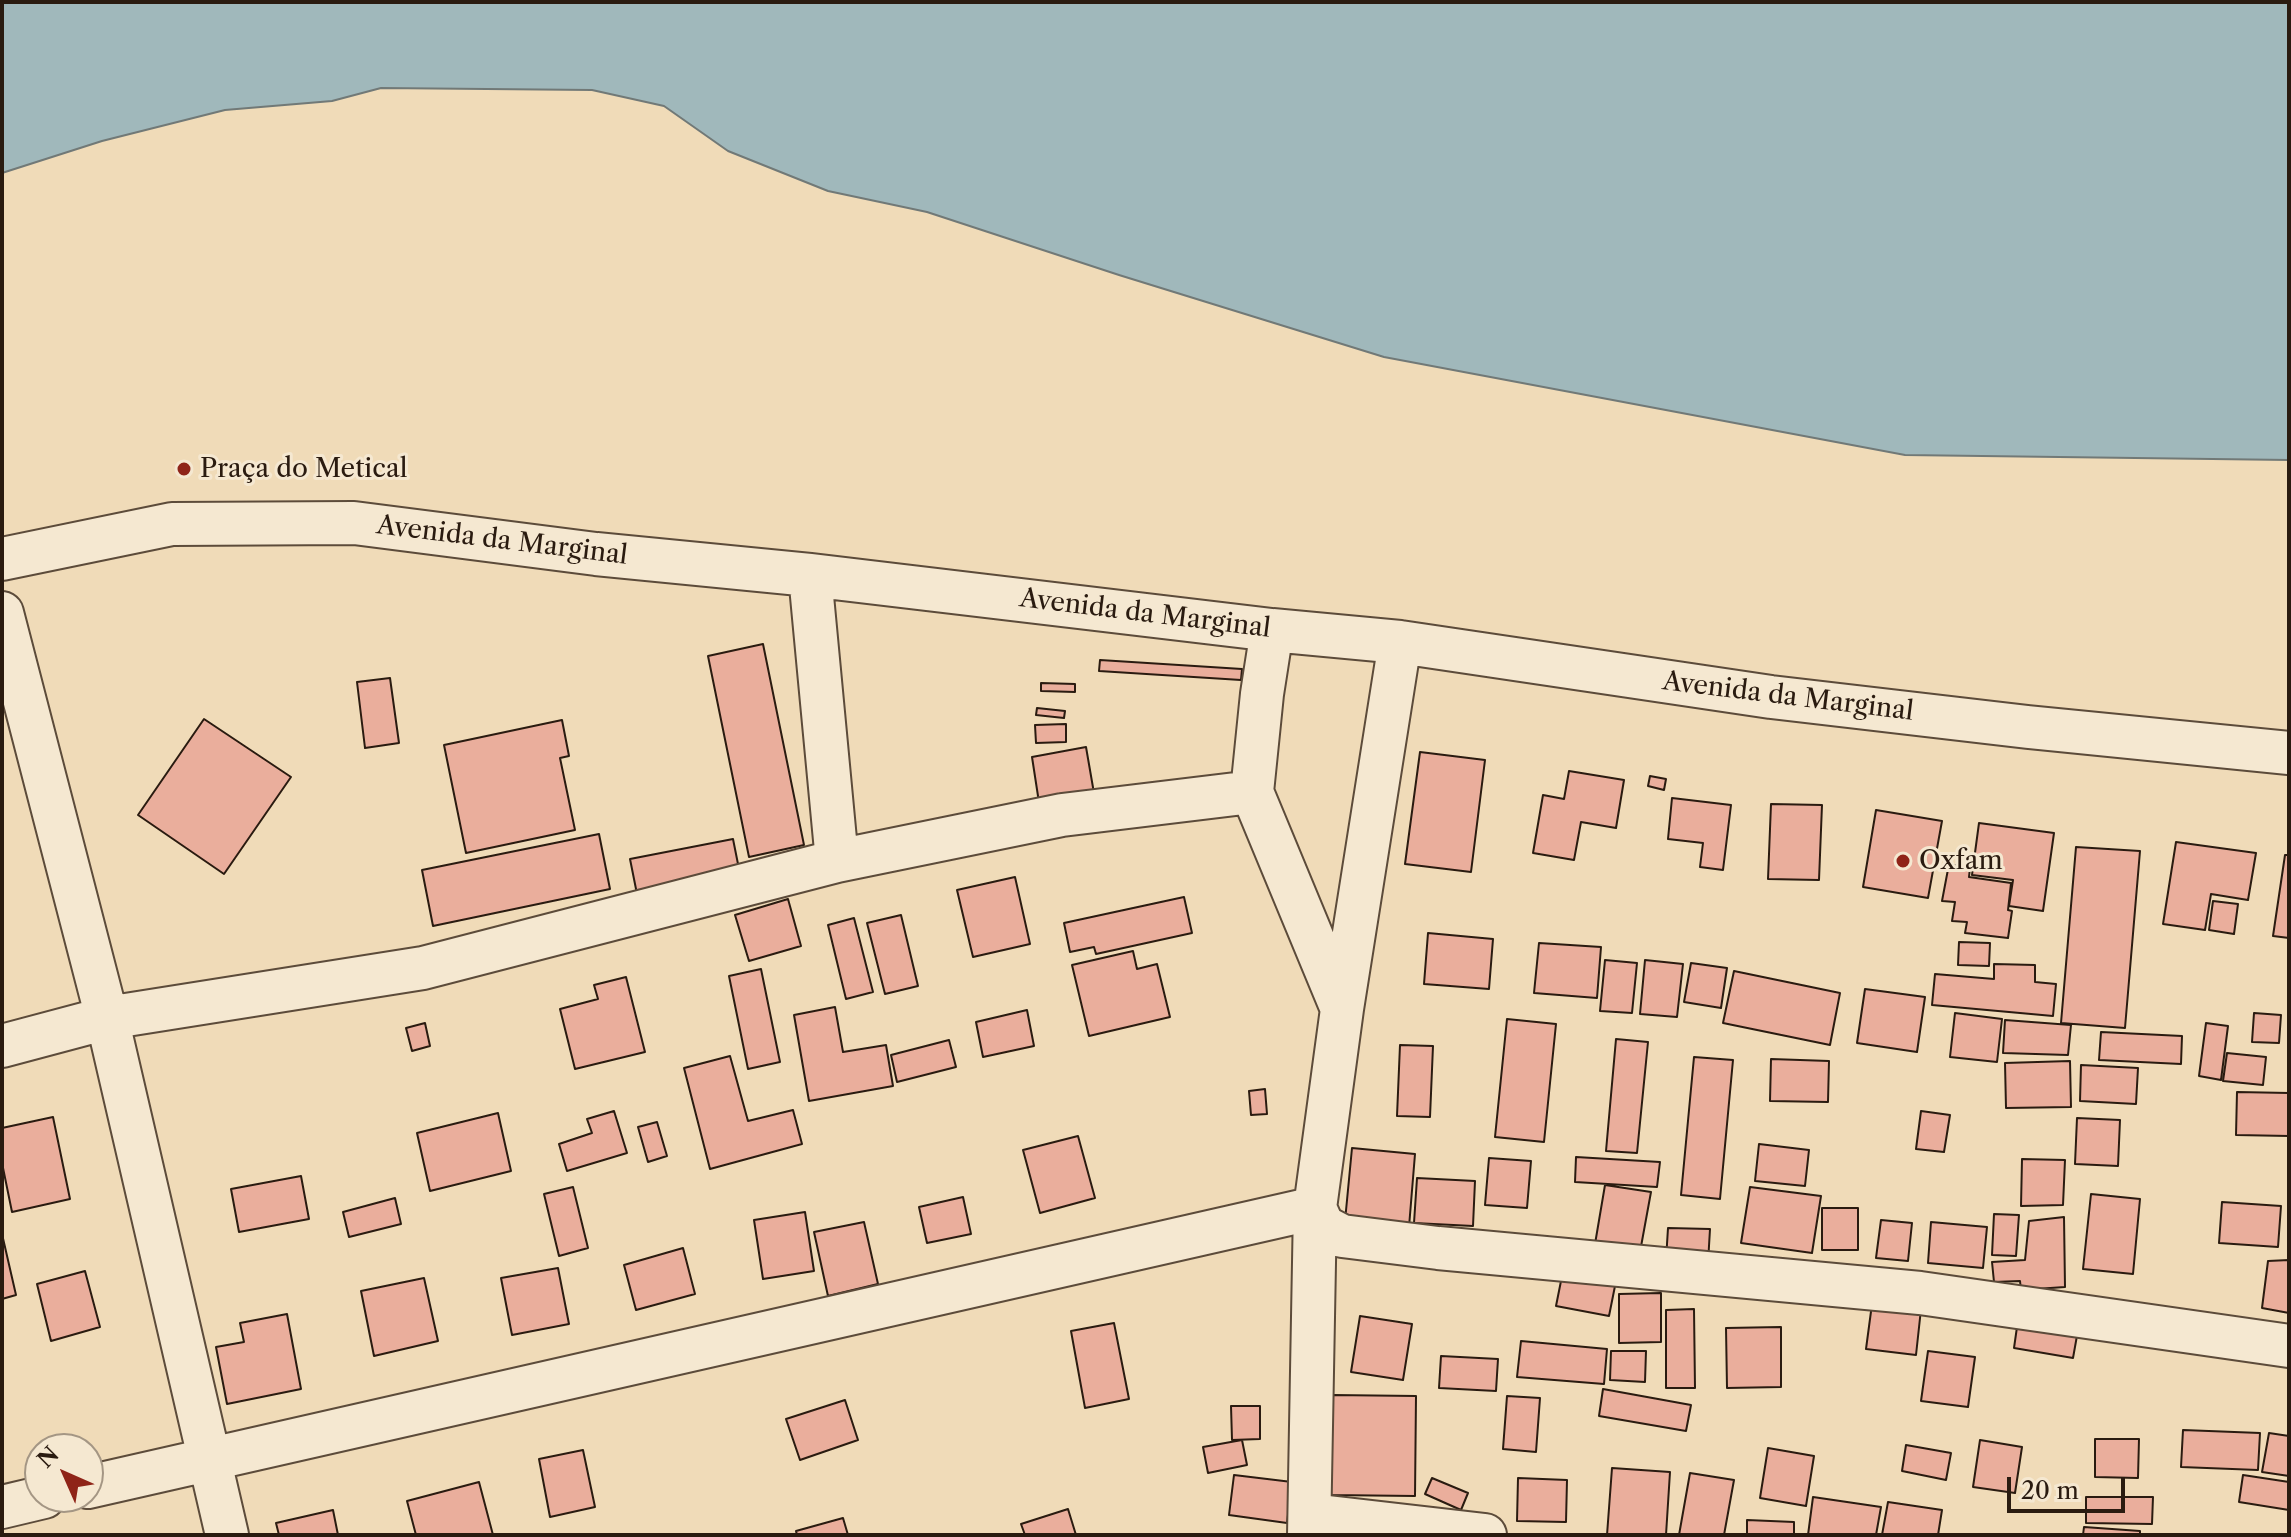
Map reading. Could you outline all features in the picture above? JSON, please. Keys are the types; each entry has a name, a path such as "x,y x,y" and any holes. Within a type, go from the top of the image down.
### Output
{"street":[{"name":"Avenida da Marginal","path":"2,559 172,524 354,523 596,554 810,575 1272,630 1400,642 1771,697 2289,753"},
{"path":"810,575 837,861"},
{"path":"2,613 107,1018 227,1535"},
{"path":"1272,630 1252,792 1342,1009"},
{"path":"1400,642 1342,1009 1315,1208 1310,1525 1485,1535"},
{"path":"2,1046 107,1018 423,968 837,861 1062,815 1252,792"},
{"path":"1315,1208 1323,1226 1342,1236 1438,1248 1920,1293 2289,1346"},
{"path":"104,1483 1315,1208"},
{"path":"2,1507 24,1502"}],"water":[{"path":"2,2 2289,2 2289,460 1905,455 1384,357 927,212 828,191 728,151 664,106 592,90 381,88 332,101 225,110 102,141 2,173"}],"building":[{"path":"763,644 804,845 749,857 708,656"},
{"path":"1100,660 1242,669 1241,680 1099,671"},
{"path":"390,678 399,743 365,748 357,682"},
{"path":"1041,683 1075,684 1075,692 1041,691"},
{"path":"1037,708 1065,711 1064,718 1036,715"},
{"path":"204,719 291,777 224,874 138,815"},
{"path":"562,720 569,756 560,758 575,830 466,853 444,745"},
{"path":"1066,724 1066,742 1036,743 1035,725"},
{"path":"1086,747 1095,799 1040,809 1032,757"},
{"path":"1420,752 1485,760 1471,872 1405,864"},
{"path":"1569,771 1624,780 1616,828 1581,822 1574,860 1533,853 1543,795 1564,799"},
{"path":"1650,776 1666,779 1664,790 1648,786"},
{"path":"1672,798 1731,805 1723,870 1700,867 1703,843 1668,839"},
{"path":"1771,804 1822,805 1819,880 1768,879"},
{"path":"1876,810 1942,821 1928,898 1863,887"},
{"path":"1979,823 2054,833 2043,911 2009,906 2013,880 1972,875"},
{"path":"599,834 610,889 433,926 422,870"},
{"path":"733,839 740,874 637,894 630,859"},
{"path":"2176,842 2256,853 2248,900 2211,894 2205,930 2163,924"},
{"path":"2076,847 2140,851 2125,1028 2061,1023"},
{"path":"2285,855 2289,855 2289,938 2273,936"},
{"path":"1949,864 1970,868 1969,877 2011,883 2008,910 2012,911 2008,938 1965,933 1967,922 1952,921 1955,902 1942,901"},
{"path":"1015,877 1030,944 973,957 957,890"},
{"path":"1184,897 1192,933 1096,954 1094,947 1070,952 1064,923"},
{"path":"788,899 801,946 749,961 735,915"},
{"path":"2213,901 2238,904 2234,934 2209,930"},
{"path":"901,915 918,986 885,994 867,923"},
{"path":"854,918 873,992 846,999 828,925"},
{"path":"1428,933 1493,939 1489,989 1424,984"},
{"path":"1959,942 1990,943 1989,966 1958,965"},
{"path":"1539,943 1601,947 1597,998 1534,993"},
{"path":"1133,951 1137,969 1157,964 1170,1017 1089,1036 1072,965"},
{"path":"1605,960 1637,963 1632,1013 1600,1011"},
{"path":"1645,960 1683,964 1677,1017 1640,1014"},
{"path":"1691,963 1727,968 1721,1008 1684,1002"},
{"path":"1994,964 2035,965 2035,982 2056,984 2053,1016 1932,1005 1935,974 1994,979"},
{"path":"761,969 780,1062 748,1069 729,976"},
{"path":"1734,971 1840,993 1830,1045 1723,1023"},
{"path":"626,977 645,1052 575,1069 560,1009 598,999 594,985"},
{"path":"1865,989 1925,997 1917,1052 1857,1043"},
{"path":"835,1007 843,1052 886,1045 893,1086 809,1101 794,1015"},
{"path":"1027,1010 1034,1046 983,1057 976,1022"},
{"path":"1955,1013 2002,1019 1997,1062 1950,1057"},
{"path":"2254,1013 2281,1015 2279,1043 2252,1042"},
{"path":"1507,1019 1556,1024 1544,1142 1495,1137"},
{"path":"2005,1020 2071,1025 2068,1055 2003,1053"},
{"path":"425,1023 430,1046 412,1051 406,1028"},
{"path":"2206,1023 2228,1026 2221,1080 2199,1076"},
{"path":"2101,1032 2182,1036 2181,1064 2099,1060"},
{"path":"1616,1039 1648,1042 1637,1153 1606,1151"},
{"path":"949,1040 956,1067 897,1082 891,1055"},
{"path":"1400,1045 1433,1046 1430,1117 1397,1116"},
{"path":"2227,1053 2266,1057 2263,1085 2223,1081"},
{"path":"730,1056 748,1121 793,1110 802,1144 710,1169 684,1068"},
{"path":"1694,1057 1733,1060 1720,1199 1681,1195"},
{"path":"1771,1059 1829,1061 1828,1102 1770,1101"},
{"path":"2070,1061 2071,1107 2006,1108 2005,1063"},
{"path":"2081,1065 2138,1068 2136,1104 2080,1101"},
{"path":"1265,1089 1267,1114 1251,1115 1249,1091"},
{"path":"2237,1092 2289,1093 2289,1136 2236,1135"},
{"path":"614,1111 627,1153 567,1171 559,1144 592,1133 587,1119"},
{"path":"1921,1111 1950,1115 1944,1152 1916,1149"},
{"path":"498,1113 511,1171 430,1191 417,1133"},
{"path":"53,1117 70,1199 12,1212 2,1163 2,1128"},
{"path":"2077,1118 2120,1120 2118,1166 2075,1164"},
{"path":"657,1122 667,1156 648,1162 638,1127"},
{"path":"1078,1136 1095,1198 1040,1213 1023,1150"},
{"path":"1759,1144 1809,1150 1805,1186 1755,1181"},
{"path":"1352,1148 1415,1154 1409,1227 1345,1221"},
{"path":"1576,1157 1660,1162 1657,1187 1575,1182"},
{"path":"1489,1158 1531,1161 1527,1208 1485,1205"},
{"path":"2022,1159 2065,1160 2063,1205 2021,1206"},
{"path":"301,1176 309,1219 239,1232 231,1189"},
{"path":"1417,1178 1475,1181 1473,1226 1414,1223"},
{"path":"1605,1185 1651,1192 1640,1252 1595,1244"},
{"path":"573,1187 588,1248 559,1256 544,1194"},
{"path":"1750,1187 1821,1196 1812,1253 1741,1243"},
{"path":"2091,1194 2140,1199 2133,1274 2083,1269"},
{"path":"963,1197 971,1234 927,1243 919,1207"},
{"path":"395,1198 401,1224 349,1237 343,1212"},
{"path":"2222,1202 2281,1206 2278,1247 2219,1243"},
{"path":"1822,1208 1858,1208 1858,1250 1822,1250"},
{"path":"805,1212 814,1271 763,1279 754,1220"},
{"path":"1994,1214 2019,1215 2016,1256 1992,1255"},
{"path":"2064,1217 2065,1287 2021,1290 2020,1281 1994,1282 1992,1262 2025,1260 2029,1221"},
{"path":"1881,1220 1912,1223 1908,1261 1876,1258"},
{"path":"864,1222 878,1284 828,1296 814,1232"},
{"path":"1931,1222 1987,1227 1983,1268 1928,1263"},
{"path":"1668,1228 1710,1229 1708,1263 1666,1260"},
{"path":"2,1234 16,1295 2,1299"},
{"path":"683,1248 695,1294 636,1310 624,1265"},
{"path":"2289,1260 2289,1313 2262,1308 2268,1261"},
{"path":"558,1268 569,1324 512,1335 501,1278"},
{"path":"85,1271 100,1327 51,1341 37,1284"},
{"path":"1563,1271 1616,1281 1609,1316 1556,1306"},
{"path":"424,1278 438,1341 374,1356 361,1291"},
{"path":"1661,1293 1661,1342 1619,1343 1619,1294"},
{"path":"1872,1304 1921,1309 1916,1355 1866,1349"},
{"path":"1694,1309 1695,1388 1666,1388 1666,1310"},
{"path":"287,1314 301,1389 227,1404 216,1347 244,1342 240,1323"},
{"path":"1360,1316 1412,1324 1403,1380 1351,1372"},
{"path":"2018,1320 2078,1330 2073,1358 2014,1348"},
{"path":"1114,1323 1129,1399 1085,1408 1071,1331"},
{"path":"1781,1327 1781,1387 1727,1388 1726,1328"},
{"path":"1521,1341 1607,1349 1604,1384 1517,1377"},
{"path":"1611,1351 1646,1351 1645,1382 1610,1380"},
{"path":"1928,1351 1975,1357 1968,1407 1921,1401"},
{"path":"1441,1356 1498,1359 1496,1391 1439,1388"},
{"path":"1603,1389 1691,1405 1686,1431 1599,1416"},
{"path":"1332,1395 1416,1396 1415,1496 1330,1495"},
{"path":"1507,1396 1540,1398 1536,1452 1503,1449"},
{"path":"845,1400 858,1440 800,1460 786,1419"},
{"path":"1231,1406 1260,1406 1260,1439 1232,1440"},
{"path":"2183,1430 2260,1433 2258,1470 2181,1467"},
{"path":"2269,1433 2289,1436 2289,1476 2262,1472"},
{"path":"2095,1439 2139,1439 2138,1478 2095,1477"},
{"path":"1242,1440 1247,1465 1208,1473 1203,1447"},
{"path":"1980,1440 2022,1447 2015,1493 1973,1487"},
{"path":"1906,1445 1951,1453 1946,1480 1902,1471"},
{"path":"1768,1448 1814,1456 1806,1506 1760,1498"},
{"path":"583,1450 595,1507 550,1517 539,1459"},
{"path":"1612,1468 1670,1472 1666,1535 1607,1535"},
{"path":"1690,1473 1734,1480 1724,1535 1679,1535"},
{"path":"1234,1475 1292,1482 1287,1523 1229,1515"},
{"path":"2243,1475 2289,1482 2289,1510 2239,1502"},
{"path":"1432,1478 1468,1493 1461,1510 1425,1494"},
{"path":"1518,1478 1567,1480 1566,1522 1517,1521"},
{"path":"479,1482 493,1535 416,1535 407,1501"},
{"path":"1813,1497 1881,1507 1876,1535 1808,1535"},
{"path":"2086,1497 2153,1497 2152,1524 2086,1523"},
{"path":"1888,1502 1942,1510 1938,1535 1882,1535"},
{"path":"1068,1509 1076,1535 1025,1535 1021,1524"},
{"path":"333,1510 338,1535 279,1535 276,1523"},
{"path":"843,1518 848,1535 797,1535 796,1531"},
{"path":"1747,1520 1794,1522 1794,1535 1747,1535"},
{"path":"2084,1527 2140,1531 2140,1535 2083,1535"}],"place":[{"name":"Praça do Metical","path":"184,469"},
{"name":"Oxfam","path":"1903,861"}]}
